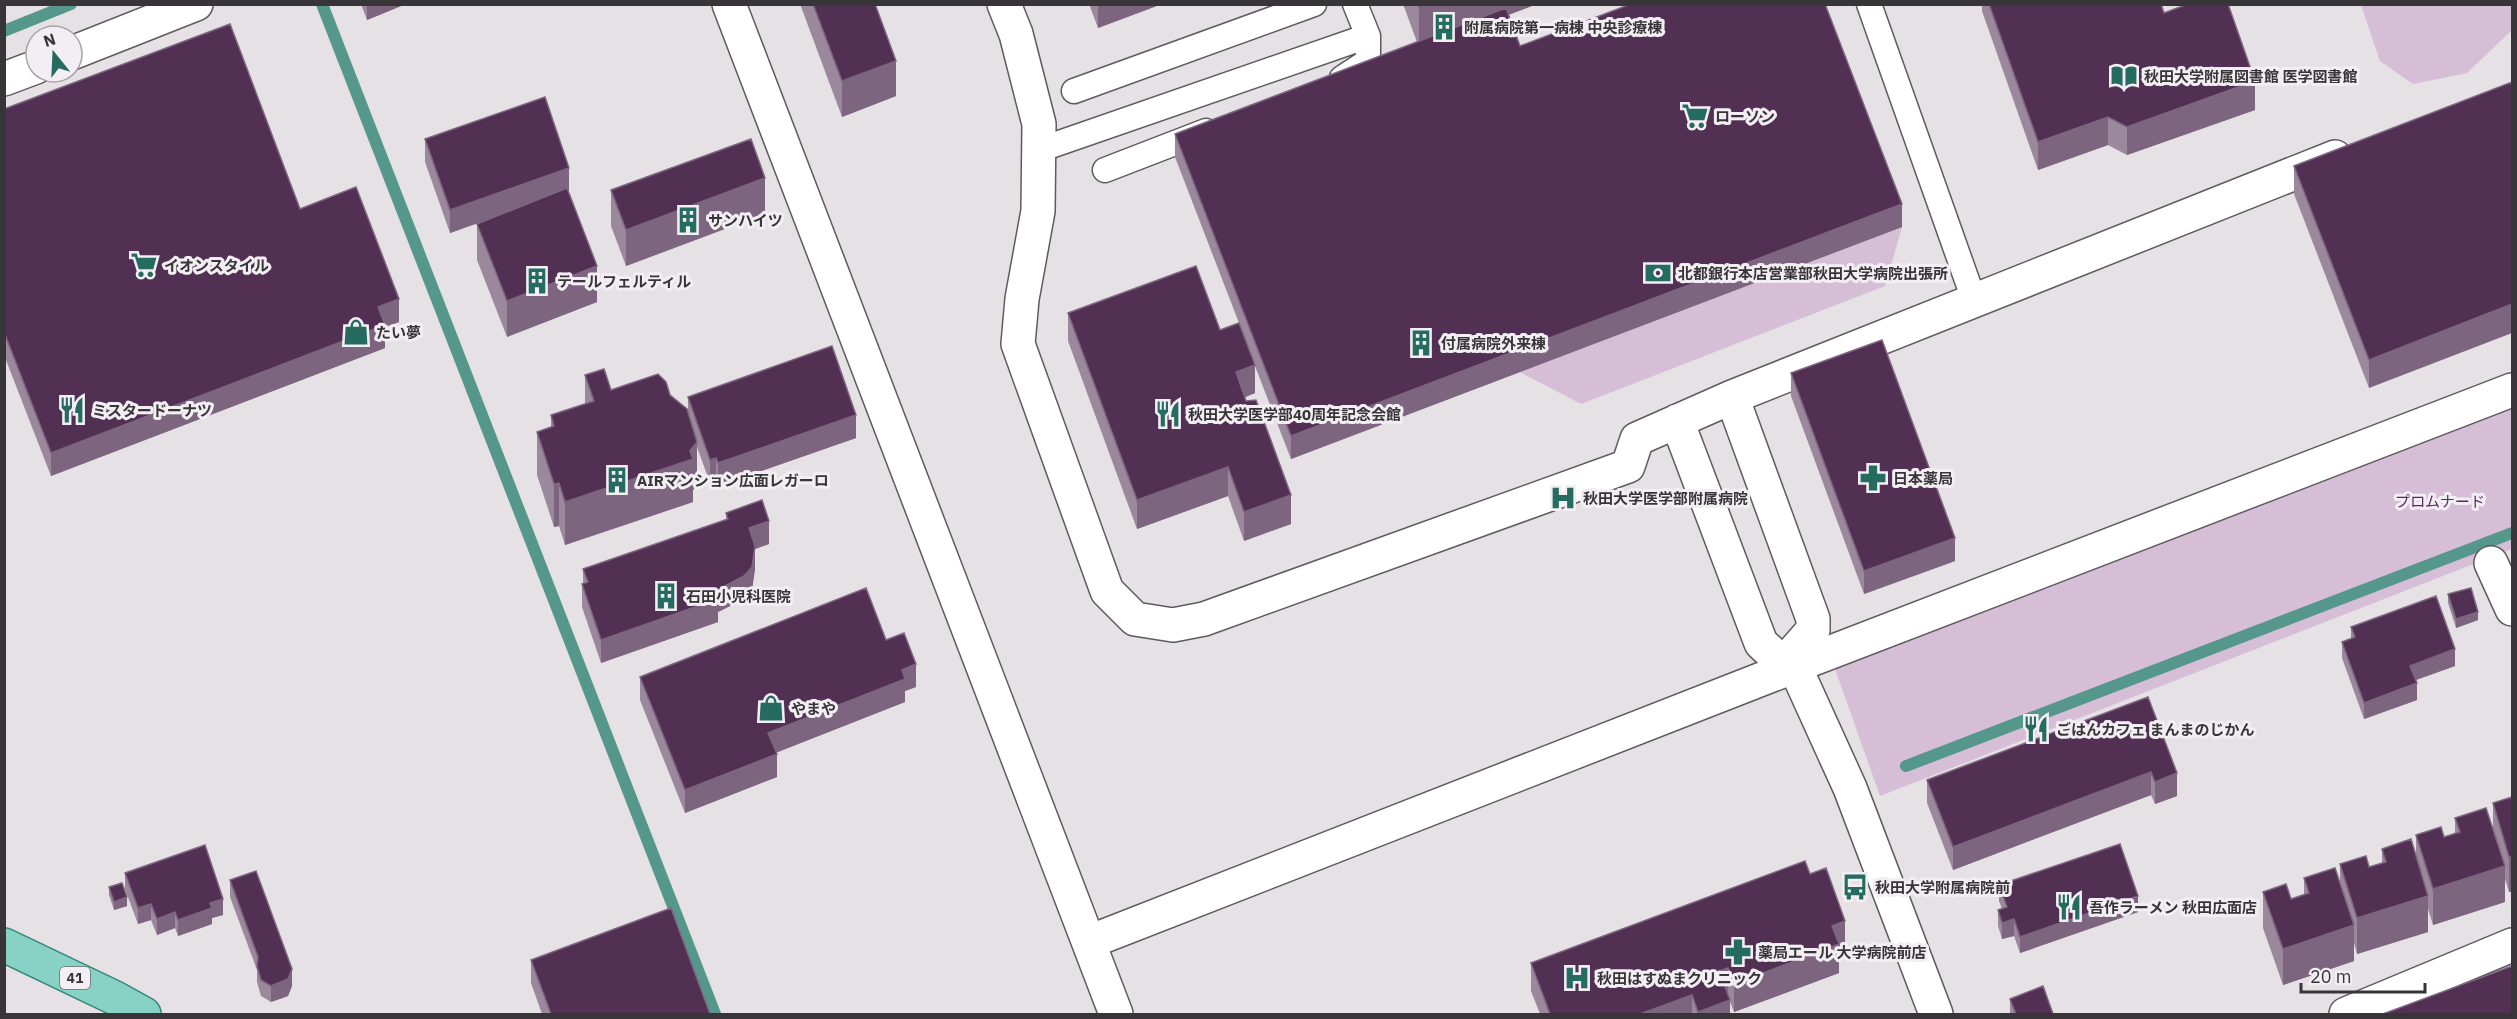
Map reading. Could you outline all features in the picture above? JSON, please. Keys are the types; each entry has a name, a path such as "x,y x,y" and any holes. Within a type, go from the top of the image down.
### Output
{"main road":[{"name":"41","path":"4,945 144,1014"}],"street":[{"path":"84,48 196,4"},
{"path":"729,4 1116,1014"},
{"path":"1004,4 1016,34 1039,124 1038,211 1022,299 1018,344 1107,591 1135,619 1173,625 1204,619 1629,466 1637,439 1732,397 2359,147"},
{"path":"4,79 24,72"},
{"path":"1089,942 1792,662 2512,390"},
{"path":"1732,397 1814,619 1813,630 1792,662"},
{"path":"1677,422 1761,643 1777,658 1792,662"},
{"path":"2491,563 2512,609"},
{"path":"1792,662 1850,788 1936,1014"},
{"path":"2346,1014 2512,945"}],"lane":[{"path":"1074,91 1314,4"},
{"path":"1320,87 1341,78 1368,61 1368,36 1355,4"},
{"path":"1869,4 1974,300"},
{"path":"1039,150 1368,36"},
{"path":"1104,170 1223,124"}],"green space":[{"path":"2361,5 2512,5 2512,30 2467,73 2413,84 2380,61"},
{"path":"1902,227 1885,286 1581,404 1514,369"},
{"name":"プロムナード","path":"2512,396 2512,549 1880,796 1834,666"}],"building":[{"path":"813,4 875,4 896,61 842,81"},
{"name":"付属病院外来棟","path":"1631,4 1825,4 1902,204 1291,436 1175,134 1506,8 1520,46"},
{"name":"秋田大学附属図書館 医学図書館","path":"1989,4 2161,4 2164,13 2188,4 2228,4 2255,81 2127,127 2108,117 2038,142"},
{"path":"230,24 300,209 356,187 399,299 378,307 385,325 51,453 4,332 4,109 70,84 84,84 84,79"},
{"path":"2512,82 2512,304 2369,360 2294,166"},
{"path":"545,97 569,168 450,210 425,139"},
{"path":"751,139 765,178 626,230 611,190"},
{"path":"567,188 597,266 507,301 477,224"},
{"name":"秋田大学医学部40周年記念会館","path":"1196,266 1220,330 1239,323 1255,365 1236,372 1246,401 1256,400 1291,495 1244,512 1228,467 1137,500 1068,313"},
{"name":"日本薬局","path":"1882,340 1955,538 1864,571 1791,373"},
{"path":"832,346 856,415 718,463 716,458 710,460 688,397"},
{"path":"604,369 611,390 658,374 666,382 670,395 687,409 697,442 690,451 693,459 565,502 559,483 554,484 537,432 554,426 551,415 594,401 585,375"},
{"name":"石田小児科医院","path":"762,500 769,521 749,528 755,546 752,567 744,576 715,591 718,599 601,640 582,584 588,582 583,569 728,519 726,513"},
{"path":"866,588 886,640 904,633 916,664 902,670 905,679 768,733 777,754 685,790 640,677"},
{"path":"2471,588 2478,612 2456,619 2448,594"},
{"path":"2436,596 2455,649 2410,666 2417,683 2364,703 2342,642 2355,637 2351,627"},
{"path":"2148,697 2177,773 2155,782 2151,772 1953,847 1927,780"},
{"path":"2512,797 2512,856 2509,857 2493,803"},
{"path":"2486,808 2505,866 2433,889 2416,835 2441,827 2444,837 2460,832 2455,818"},
{"path":"2411,839 2428,896 2357,918 2340,864 2366,856 2369,867 2386,862 2382,849"},
{"name":"吾作ラーメン 秋田広面店","path":"2120,844 2138,896 2020,937 2014,919 2002,923 1998,910 2007,907 1999,885"},
{"path":"205,845 223,899 210,903 212,908 178,920 175,912 157,919 151,904 138,908 125,873"},
{"name":"薬局エール 大学病院前店","path":"1805,861 1810,874 1826,868 1845,921 1832,926 1839,944 1734,984 1728,968 1719,971 1730,1000 1698,1012 1692,995 1640,1014 1550,1014 1531,963"},
{"path":"2335,868 2354,925 2283,949 2263,892 2286,884 2291,899 2309,893 2304,878"},
{"path":"256,871 292,969 288,979 271,986 261,980 257,966 258,957 230,880"},
{"path":"122,883 127,897 114,902 109,887"},
{"path":"671,908 710,1014 551,1014 531,960"},
{"path":"2512,966 2512,1014 2383,1014"},
{"path":"2043,986 2053,1014 2016,1014 2010,999"}],"waterway":[{"path":"4,31 71,4"},
{"path":"322,4 715,1014"},
{"path":"1906,766 2512,533"}],"place":[{"name":"附属病院第一病棟 中央診療棟","path":"1444,27"},
{"name":"秋田大学附属図書館 医学図書館","path":"2124,76"},
{"name":"ローソン","path":"1695,116"},
{"name":"サンハイツ","path":"688,220"},
{"name":"イオンスタイル","path":"144,265"},
{"name":"北都銀行本店営業部秋田大学病院出張所","path":"1658,273"},
{"name":"テールフェルティル","path":"537,281"},
{"name":"たい夢","path":"356,332"},
{"name":"付属病院外来棟","path":"1421,343"},
{"name":"ミスタードーナツ","path":"72,410"},
{"name":"秋田大学医学部40周年記念会館","path":"1168,414"},
{"name":"日本薬局","path":"1873,478"},
{"name":"AIRマンション広面レガーロ","path":"617,480"},
{"name":"秋田大学医学部附属病院","path":"1563,498"},
{"name":"石田小児科医院","path":"666,596"},
{"name":"やまや","path":"771,708"},
{"name":"ごはんカフェ まんまのじかん","path":"2036,729"},
{"name":"秋田大学附属病院前","path":"1855,887"},
{"name":"吾作ラーメン 秋田広面店","path":"2069,907"},
{"name":"薬局エール 大学病院前店","path":"1738,952"},
{"name":"秋田はすぬまクリニック","path":"1577,978"}]}
